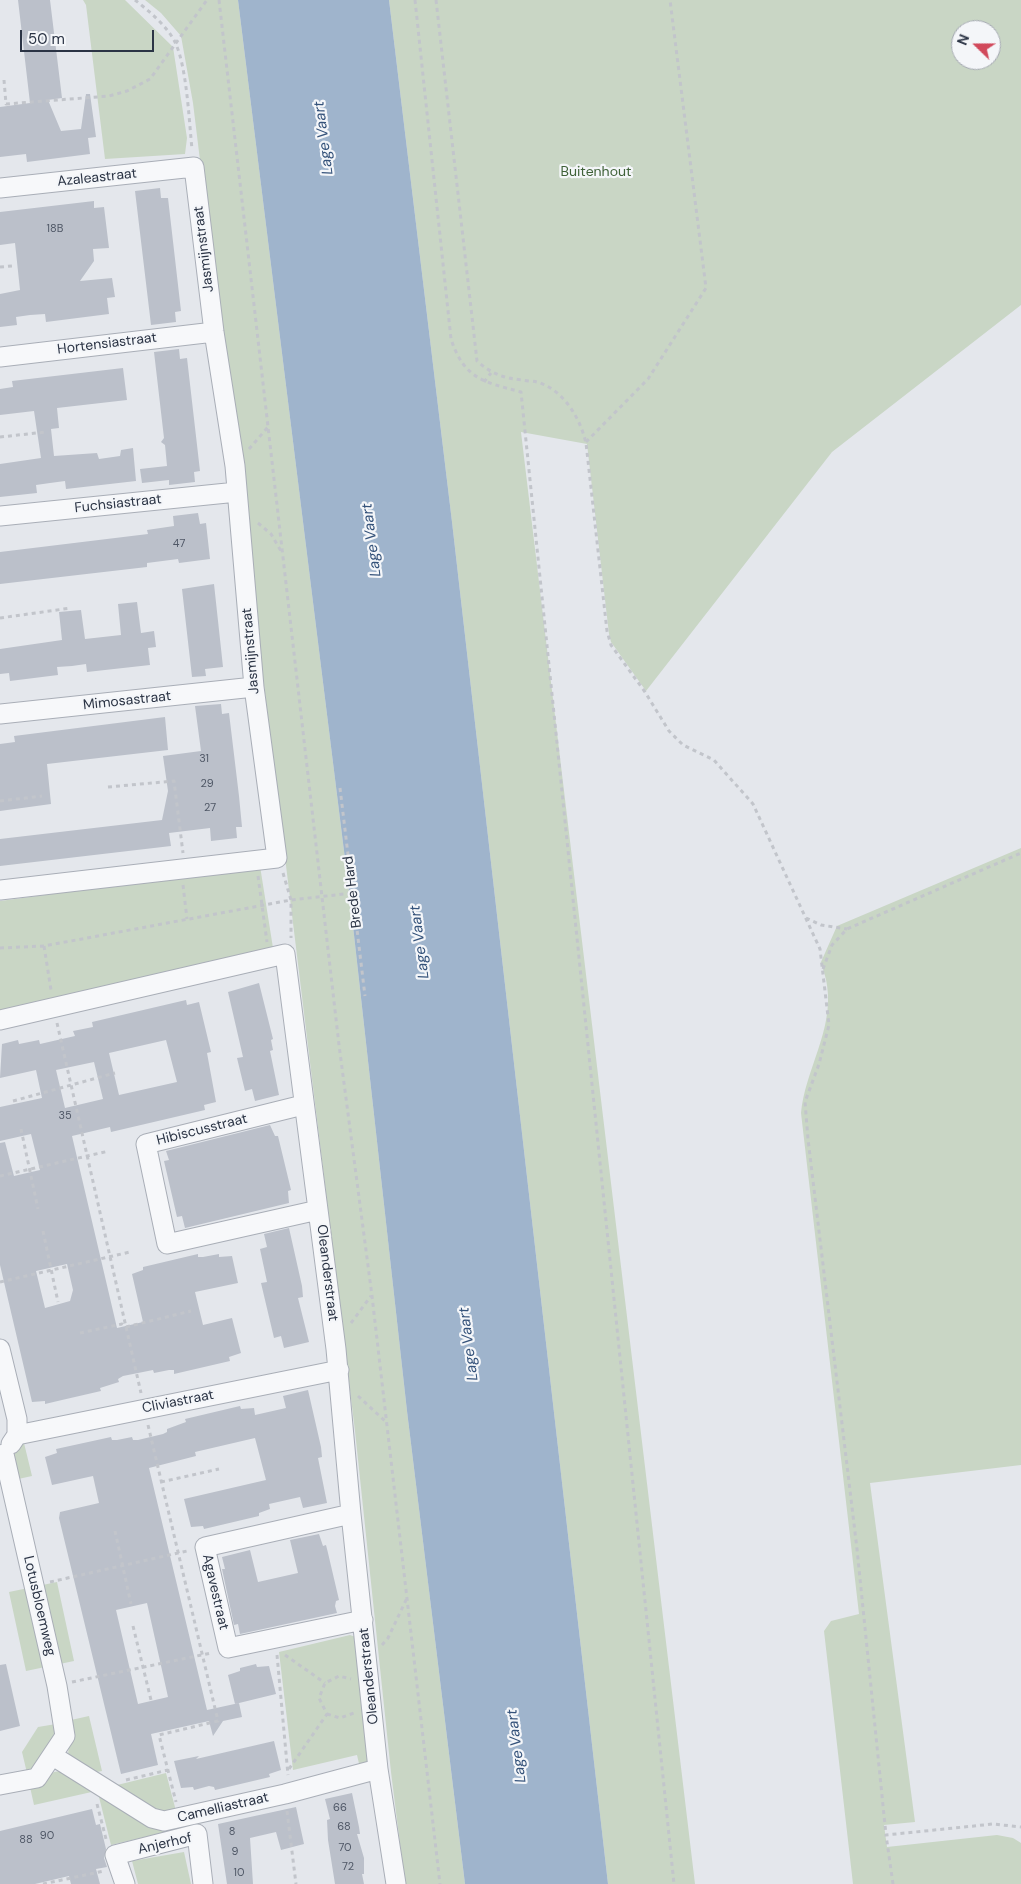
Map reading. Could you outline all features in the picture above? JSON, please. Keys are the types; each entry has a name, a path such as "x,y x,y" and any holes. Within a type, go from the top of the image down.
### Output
{"street":[{"name":"Azaleastraat","path":"0,188 194,167"},
{"name":"Jasmijnstraat","path":"194,167 214,332 237,492 254,688 277,858"},
{"name":"Hortensiastraat","path":"0,357 214,332"},
{"name":"Fuchsiastraat","path":"0,516 237,492"},
{"name":"Mimosastraat","path":"0,714 254,688"},
{"path":"0,890 277,858"},
{"path":"0,1020 277,956"},
{"name":"Oleanderstraat","path":"277,956 303,1105 336,1349 363,1620 362,1666 396,1884"},
{"name":"Hibiscusstraat","path":"303,1105 146,1144 167,1244 318,1210"},
{"path":"0,1348 17,1419 17,1434"},
{"name":"Cliviastraat","path":"17,1434 339,1375"},
{"name":"Lotusbloemweg","path":"0,1785 37,1778 65,1736 57,1686 2,1453 17,1434"},
{"name":"Agavestraat","path":"351,1514 205,1547 228,1648 363,1620"},
{"name":"Camelliastraat","path":"53,1756 152,1818 164,1821 285,1794 378,1769"},
{"name":"Anjerhof","path":"115,1856 197,1834 202,1884"},
{"path":"115,1856 125,1884"}],"path":[{"path":"135,0 152,14 175,42 182,71 194,167"},
{"path":"4,80 6,104 109,96 127,91 150,79 207,0"},
{"path":"219,0 282,554 372,1296 385,1422 408,1597 440,1884"},
{"path":"415,0 450,339 456,356 467,371 484,382 522,392 674,1884"},
{"path":"436,0 477,361 491,373 504,379 538,382 559,396 573,410 582,427 586,443 607,631 611,645 645,692 669,732 683,745 714,760 753,804 820,949 829,1025 819,1064 805,1102 857,1549 892,1884"},
{"path":"586,443 648,379 706,288 670,0"},
{"path":"0,268 12,266"},
{"path":"484,382 491,373"},
{"path":"0,437 46,432"},
{"path":"239,512 271,534 282,554"},
{"path":"0,618 71,608"},
{"path":"108,787 174,781 187,919"},
{"name":"Brede Hard","path":"340,788 365,996"},
{"path":"0,801 42,796"},
{"path":"823,971 832,945 847,929 1021,853"},
{"path":"256,860 262,905 277,956 291,943 290,900 286,879 277,858"},
{"path":"0,948 44,946 290,900 353,893"},
{"path":"806,918 821,925 847,929"},
{"path":"12,1101 115,1072"},
{"path":"21,1129 38,1210"},
{"path":"0,1176 109,1151"},
{"path":"43,1231 58,1302"},
{"path":"0,1282 130,1252"},
{"path":"336,1349 356,1315 372,1296"},
{"path":"80,1333 122,1324 126,1327 191,1311"},
{"path":"339,1375 385,1422"},
{"path":"161,1482 219,1469"},
{"path":"115,1531 131,1604"},
{"path":"34,1584 60,1581 205,1547"},
{"path":"352,1680 362,1666 388,1638 408,1597"},
{"path":"133,1626 151,1700"},
{"path":"57,1686 228,1648"},
{"path":"296,1884 285,1794 289,1769 276,1649 325,1682"},
{"path":"356,1685 345,1676 338,1676 325,1682 319,1698 327,1714 340,1718 352,1715 357,1710"},
{"path":"289,1769 327,1714"},
{"path":"886,1835 993,1824 1021,1827"},
{"path":"43,1884 112,1869 115,1856"}],"green space":[{"path":"83,0 125,0 173,47 187,138 185,154 105,159 86,5"},
{"path":"145,0 238,0 350,899 407,1411 465,1884 405,1884 391,1772 355,1431 193,103 181,36 161,13"},
{"name":"Buitenhout","path":"389,0 1021,0 1021,305 832,452 646,691 611,642 609,634 587,444 521,432 695,1884 608,1884 452,522"},
{"path":"1021,848 1021,1465 870,1483 915,1822 884,1825 887,1847 997,1835 1013,1838 1021,1843 1021,1884 853,1884 824,1631 831,1621 859,1614 801,1113 826,1018 828,1002 827,985 821,962 837,926"},
{"path":"260,866 273,948 0,1011 0,901"},
{"path":"24,1443 32,1476 0,1483 0,1460 10,1458"},
{"path":"57,1582 74,1661 26,1671 9,1592"},
{"path":"350,1635 361,1639 372,1762 360,1768 357,1755 293,1770 279,1652"},
{"path":"89,1716 102,1771 92,1773 68,1755 71,1720"},
{"path":"56,1724 51,1745 47,1752 27,1773 22,1752 38,1727"},
{"path":"60,1771 96,1791 34,1805 30,1787 54,1772"},
{"path":"166,1773 176,1811 162,1815 113,1786"},
{"path":"98,1793 177,1824 178,1829 111,1845"},
{"path":"184,1852 191,1884 138,1884 132,1861"}],"water":[{"name":"Lage Vaart","path":"238,0 389,0 452,522 608,1884 465,1884 407,1411 350,899"}],"building":[{"path":"18,0 50,0 62,98 48,100 61,131 81,129 86,94 90,94 96,137 88,138 90,154 27,162 26,154 0,157 0,107 30,103"},
{"path":"160,188 161,198 168,198 181,311 175,312 176,322 151,325 135,191"},
{"path":"94,201 94,208 104,207 109,248 93,249 94,261 80,281 112,278 115,297 107,298 109,314 46,322 45,314 30,315 16,317 17,325 0,327 0,294 20,290 15,243 0,245 0,212"},
{"path":"179,349 180,359 187,358 200,471 194,472 195,482 169,485 169,480 142,483 140,469 167,466 165,445 161,442 164,438 154,352"},
{"path":"123,368 127,400 57,408 59,428 51,429 54,456 97,453 99,459 120,456 121,450 133,448 136,481 66,489 65,481 36,485 37,493 0,497 0,464 41,458 34,411 0,415 0,389 13,387 12,381"},
{"path":"198,513 200,524 206,523 210,559 179,563 178,559 147,563 147,567 0,584 0,552 148,534 147,530 174,526 173,516"},
{"path":"214,584 223,667 205,669 206,676 192,677 182,589"},
{"path":"137,602 141,633 154,631 156,647 148,648 150,665 87,672 86,664 57,667 58,675 10,681 9,673 0,674 0,649 62,640 59,612 81,610 85,639 121,635 118,604"},
{"path":"221,704 222,714 229,713 239,796 242,827 236,827 237,838 211,841 210,828 169,833 171,846 0,866 0,839 162,820 168,791 163,756 201,751 195,706"},
{"path":"165,717 168,750 47,764 51,804 0,811 0,744 15,742 14,736"},
{"path":"259,983 273,1039 271,1040 273,1050 270,1051 279,1095 255,1101 252,1089 245,1091 237,1058 243,1057 228,992"},
{"path":"186,1000 187,1005 199,1002 211,1052 207,1053 216,1102 204,1105 205,1110 111,1132 110,1127 72,1136 117,1328 143,1322 132,1274 143,1270 143,1267 198,1254 198,1257 219,1254 219,1257 232,1256 238,1283 195,1292 203,1325 232,1318 241,1353 229,1357 230,1361 174,1374 174,1370 154,1373 153,1370 123,1376 118,1379 119,1382 100,1388 101,1391 45,1404 45,1401 32,1402 0,1265 0,1143 5,1142 14,1176 40,1170 31,1134 0,1141 0,1107 42,1098 36,1070 0,1078 2,1044 18,1040 19,1044 39,1040 40,1044 75,1036 73,1031 93,1027 92,1022","holes":["166,1040 177,1082 119,1095 109,1053","94,1062 103,1099 65,1108 56,1070","67,1264 73,1290 70,1301 45,1308 36,1271"]},
{"path":"270,1125 275,1136 278,1136 291,1190 288,1191 289,1203 185,1228 182,1216 177,1217 164,1161 169,1160 166,1151"},
{"path":"289,1228 302,1286 303,1297 298,1298 309,1342 284,1348 281,1336 274,1338 261,1283 267,1282 260,1249 267,1247 264,1234"},
{"path":"308,1390 321,1447 322,1457 318,1458 327,1503 303,1508 300,1497 269,1504 270,1509 259,1513 259,1516 204,1529 203,1526 191,1527 184,1499 266,1480 255,1438 195,1452 196,1456 149,1468 207,1710 239,1703 242,1717 223,1721 213,1736 209,1721 151,1734 158,1765 121,1774 59,1518 60,1512 99,1503 93,1476 52,1485 45,1457 57,1453 56,1449 111,1437 112,1440 132,1437 133,1440 138,1440 163,1434 167,1432 167,1429 186,1422 185,1419 240,1406 241,1409 254,1408 255,1415 286,1408 283,1396","holes":["147,1603 168,1697 138,1704 116,1610"]},
{"path":"319,1534 323,1546 326,1545 339,1600 336,1601 335,1606 337,1613 240,1634 238,1624 234,1625 222,1569 225,1569 222,1557 250,1550 258,1582 298,1573 290,1540"},
{"path":"6,1664 20,1726 0,1731 0,1665"},
{"path":"256,1664 257,1667 269,1666 276,1694 235,1704 228,1675 240,1671 240,1668"},
{"path":"274,1741 281,1770 269,1774 270,1777 215,1790 214,1787 209,1786 194,1790 193,1787 181,1788 174,1761 199,1756 196,1759"},
{"path":"352,1793 360,1834 357,1834 364,1858 364,1874 362,1874 364,1884 335,1884 328,1840 327,1820 330,1819 325,1799"},
{"path":"296,1807 304,1844 281,1850 276,1832 250,1838 253,1884 227,1884 218,1824"},
{"path":"92,1809 96,1825 100,1824 106,1849 104,1858 107,1867 96,1869 100,1884 71,1884 69,1876 35,1884 0,1884 0,1831"}]}
